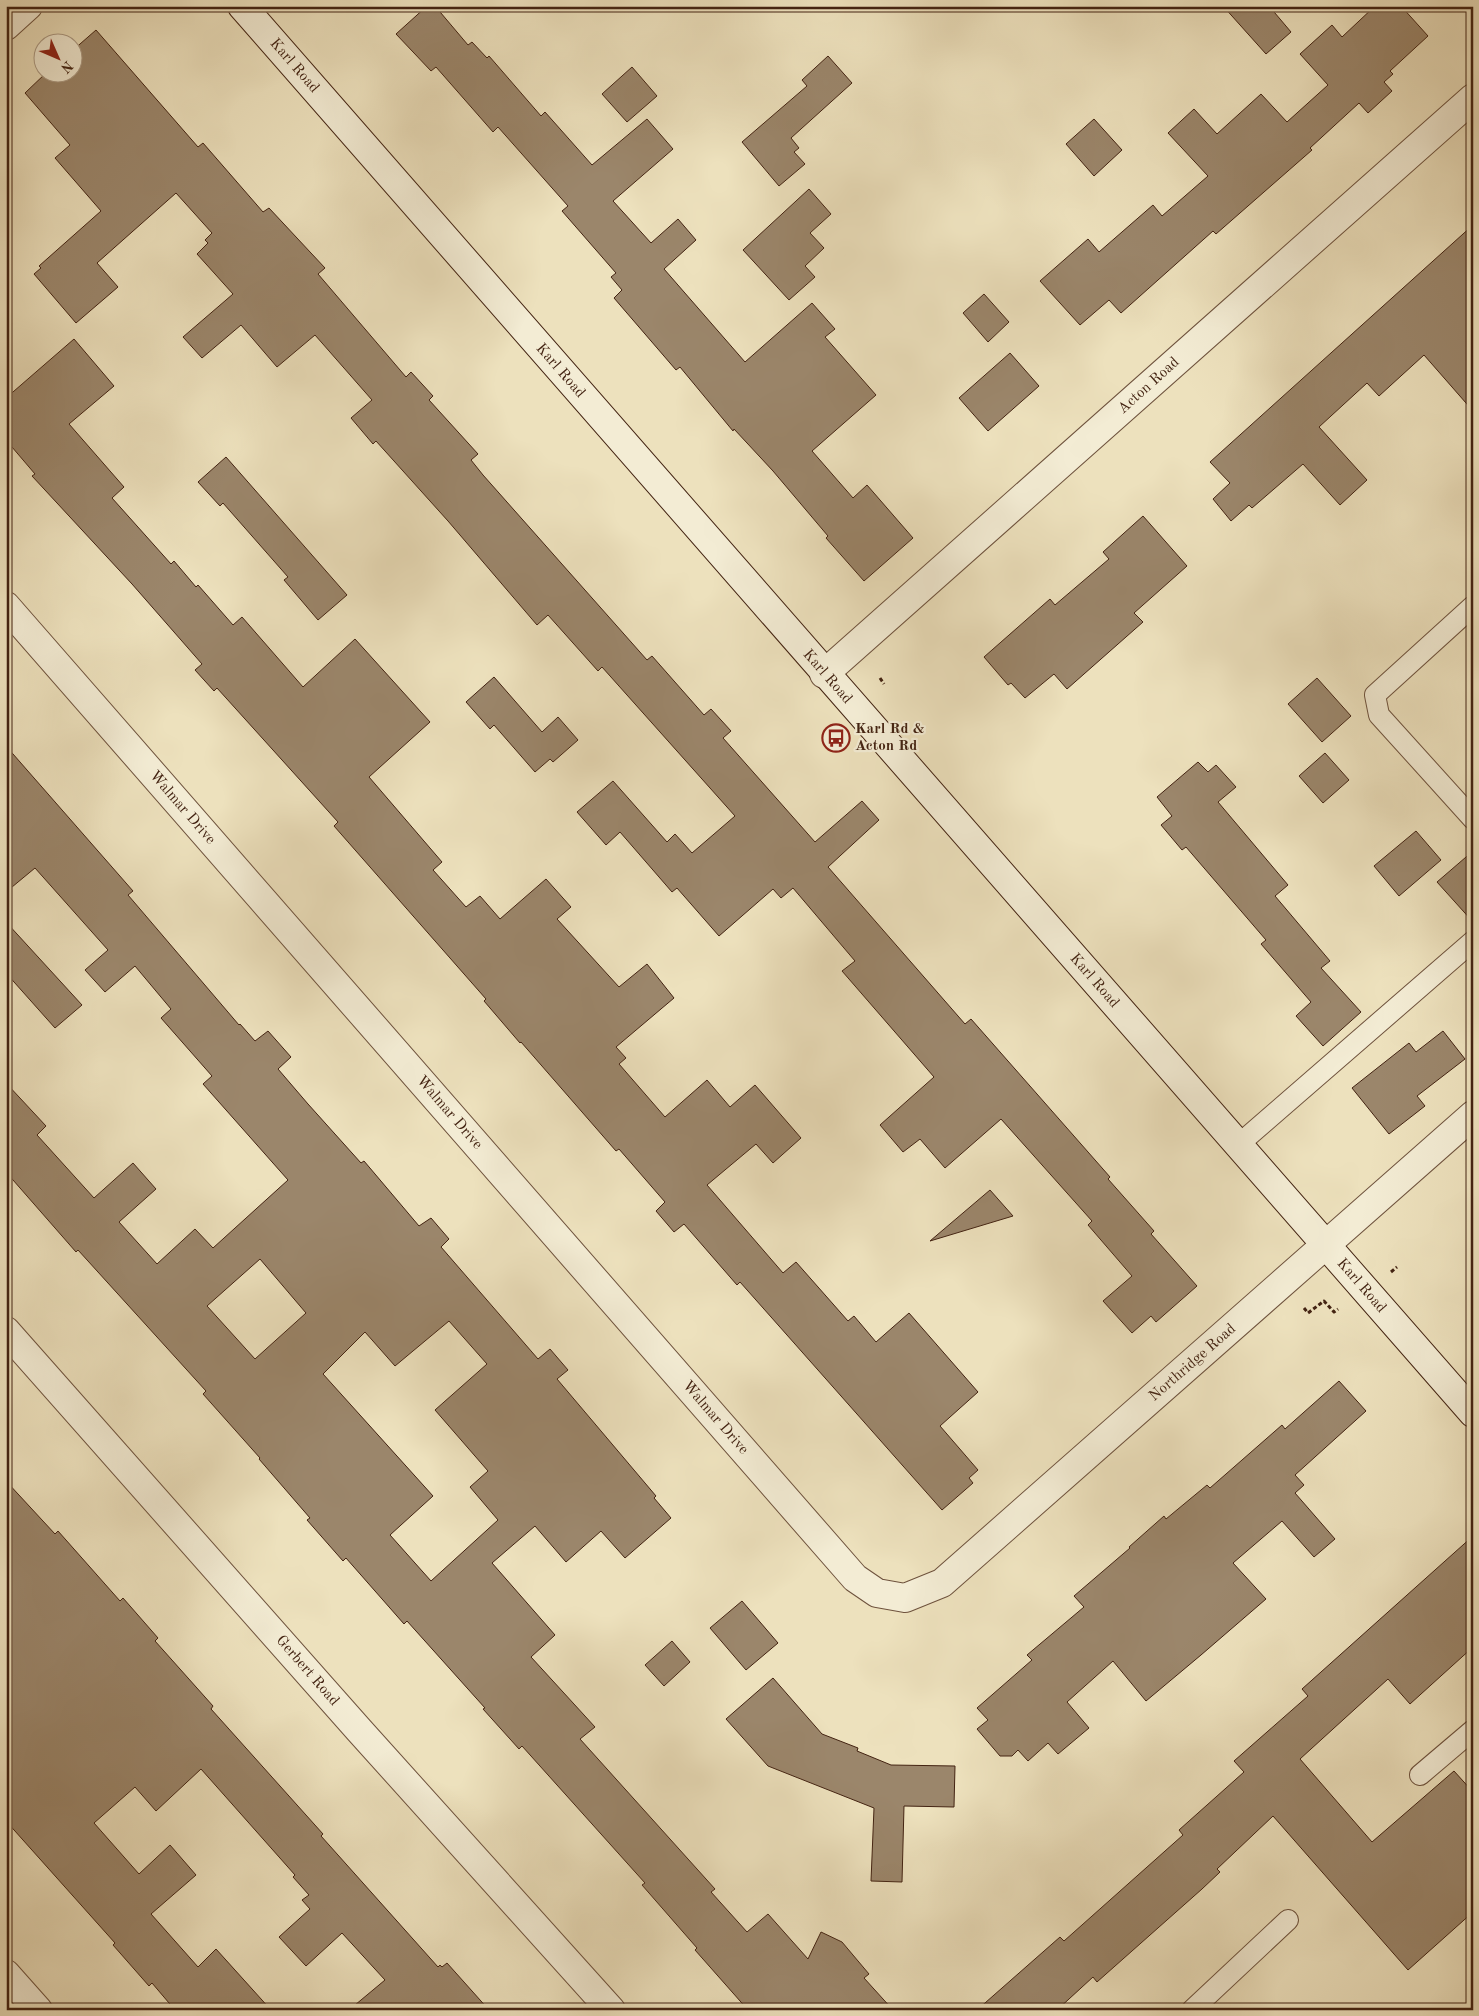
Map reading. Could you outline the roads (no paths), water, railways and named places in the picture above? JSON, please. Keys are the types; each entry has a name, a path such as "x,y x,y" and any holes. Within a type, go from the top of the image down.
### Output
{"street":[{"path":"6,26 28,6"},
{"name":"Karl Road","path":"242,6 824,674 1473,1413"},
{"name":"Acton Road","path":"824,674 1473,98"},
{"name":"Walmar Drive","path":"6,606 855,1578 877,1594 905,1598"},
{"name":"Northridge Road","path":"905,1598 942,1583 1473,1115"},
{"name":"Gerbert Road","path":"6,1331 359,1730 611,2010"},
{"path":"6,1974 38,2010"}],"lane":[{"path":"1473,606 1375,695 1379,715 1473,819"},
{"path":"1238,1145 1473,942"},
{"path":"1420,1775 1473,1730"},
{"path":"1204,2006 1288,1920"}],"place":[{"name":"Karl Rd & Acton Rd","path":"836,738"}]}
